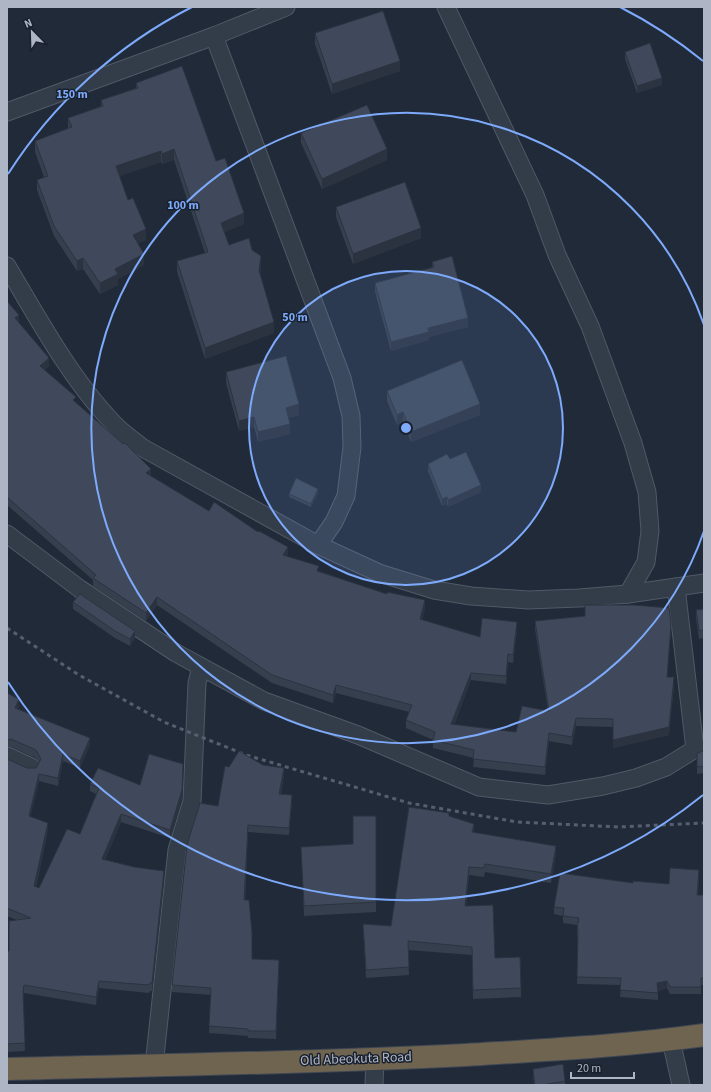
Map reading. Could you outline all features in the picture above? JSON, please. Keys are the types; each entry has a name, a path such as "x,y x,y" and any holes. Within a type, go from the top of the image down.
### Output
{"highway":[{"name":"Old Abeokuta Road","path":"7,1068 154,1066 375,1059 523,1052 671,1040 704,1035"}],"street":[{"path":"7,112 214,36 286,7"},
{"path":"446,7 535,195 557,255 590,326 633,443 647,492 650,531 646,562 628,594"},
{"path":"214,36 342,378 351,416 352,447 346,496 334,522 318,545"},
{"path":"7,266 41,323 83,386 120,430 143,448 318,545 380,573 434,590 472,596 528,600 580,598 628,594 704,583"},
{"path":"7,534 80,589 176,653 264,701 358,735 479,787 548,795 603,786 636,778 666,767 700,749 676,587"},
{"path":"154,1066 177,850 192,801 197,684 201,667"},
{"path":"7,756 31,767"},
{"path":"671,1040 681,1085"},
{"path":"374,1085 375,1059"}],"building":[{"path":"383,11 400,61 332,84 315,33"},
{"path":"650,43 662,78 637,86 625,52"},
{"path":"182,66 216,161 225,158 244,213 221,223 229,245 249,238 252,250 261,256 259,270 274,322 205,348 177,261 208,252 174,149 162,154 161,151 116,166 128,200 133,198 146,229 133,235 144,254 115,269 118,274 100,283 83,258 77,261 54,226 37,180 48,176 35,141 72,127 68,118 103,106 101,100 138,88 136,83"},
{"path":"367,105 387,149 322,179 301,133"},
{"path":"405,182 421,228 353,254 336,207"},
{"path":"452,256 468,318 428,328 429,332 391,342 375,283 434,267 432,262"},
{"path":"7,301 19,315 15,318 49,358 40,366 76,397 73,400 123,444 125,443 151,469 146,473 209,511 214,502 258,532 259,531 288,547 283,555 319,566 317,571 387,594 387,592 425,600 420,619 480,637 482,618 517,622 513,655 508,654 506,676 471,673 451,724 516,732 522,706 549,711 535,621 585,616 585,605 634,605 669,608 671,624 667,677 674,677 669,727 613,740 613,719 576,718 572,737 549,733 545,767 473,759 474,750 433,740 435,732 406,720 412,705 336,685 333,695 272,675 157,597 146,613 93,578 96,575 7,497"},
{"path":"286,356 299,404 286,408 290,424 258,432 254,417 239,421 226,372"},
{"path":"462,360 480,404 411,432 403,412 397,415 387,391"},
{"path":"466,452 481,485 448,500 447,497 442,499 428,464 447,454 450,459"},
{"path":"296,478 318,489 311,504 289,494"},
{"path":"80,594 135,631 130,639 115,631 73,602"},
{"path":"704,609 704,630 699,631 696,610"},
{"path":"7,693 19,699 15,708 90,738 80,761 63,754 58,778 39,774 29,816 48,823 34,886 39,888 67,829 80,834 99,788 90,784 98,768 140,785 149,754 183,764 182,790 170,830 121,814 102,859 134,867 164,871 152,983 149,985 99,981 96,997 24,985 25,1043 7,1044 7,951 9,951 9,921 31,918 7,908 7,759 27,768 36,768 41,759 36,750 11,739 7,740"},
{"path":"239,751 263,765 284,768 279,794 292,795 289,828 248,825 244,900 249,900 252,933 252,959 279,960 276,1031 248,1031 248,1029 209,1026 211,988 172,985 187,845 200,803 218,806 225,766 229,767"},
{"path":"704,751 704,766 697,767 697,753"},
{"path":"409,807 449,813 449,816 474,824 472,832 556,846 551,874 485,864 484,868 469,867 465,906 493,905 495,958 520,957 521,988 473,990 472,947 408,941 409,967 366,970 363,924 391,926"},
{"path":"353,816 376,816 376,902 304,906 301,847 353,844"},
{"path":"670,868 699,870 697,895 704,895 704,978 701,978 701,987 670,987 667,981 657,983 658,993 620,990 621,978 577,977 577,929 579,918 563,916 564,908 554,907 560,873 633,883 633,881 669,884"},
{"path":"563,1064 565,1081 535,1085 533,1069"}],"railway":[{"path":"7,628 79,675 164,722 246,755 409,803 517,822 619,827 704,823"}]}
